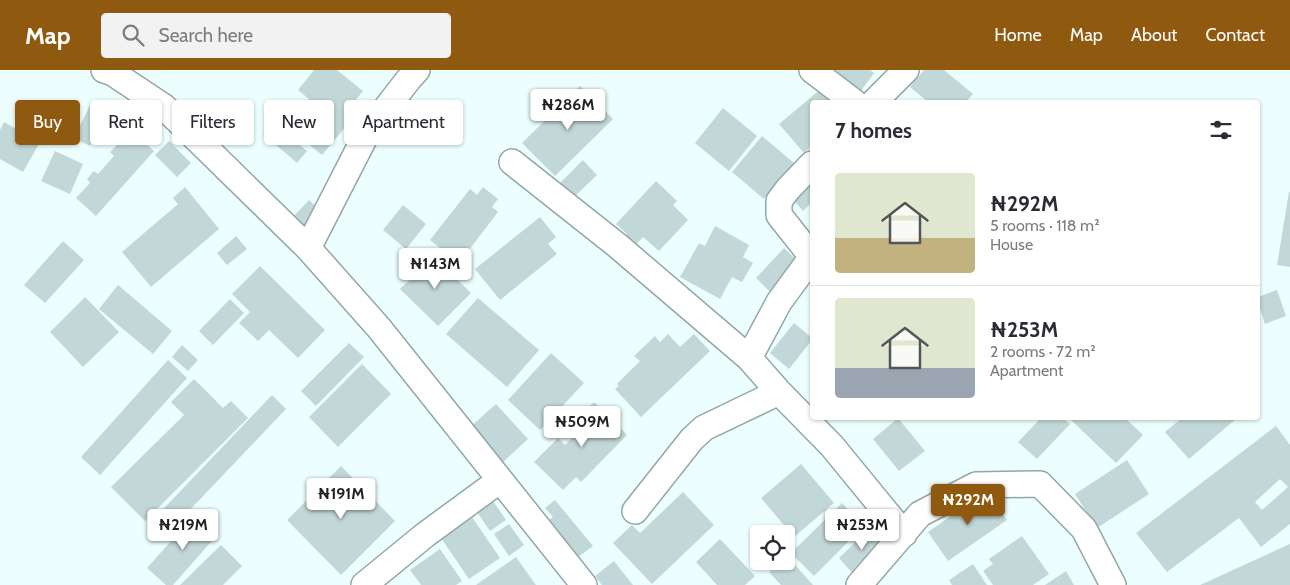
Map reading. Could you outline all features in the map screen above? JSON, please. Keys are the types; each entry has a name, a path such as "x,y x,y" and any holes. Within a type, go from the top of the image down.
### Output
{"street":[{"path":"308,248 367,133 417,70"},
{"path":"812,70 851,100"},
{"path":"876,100 906,70"},
{"path":"110,71 164,108 308,248 379,328 584,585"},
{"path":"512,162 618,246 749,358 779,392 832,446 904,534"},
{"path":"749,358 779,302 809,261 809,253 779,215 779,201 810,166"},
{"path":"635,512 692,438 704,428 779,392"},
{"path":"364,585 425,535 500,480"},
{"path":"859,585 920,514 976,485 1040,484 1084,529 1113,585"}],"building":[{"path":"314,70 337,70 363,91 356,100 344,100 344,129 334,141 334,100 308,100 298,90"},
{"path":"825,70 870,70 874,73 858,95"},
{"path":"924,70 944,70 973,94 968,100 926,100 910,87"},
{"path":"580,86 613,119 555,176 522,143"},
{"path":"822,88 833,100 810,100 810,148 804,153 779,124"},
{"path":"90,105 90,146 80,141 80,126"},
{"path":"723,108 757,136 729,171 695,143"},
{"path":"4,122 15,128 15,145 38,145 23,172 0,159 0,130"},
{"path":"762,136 794,163 764,199 732,172"},
{"path":"169,141 191,163 177,177 155,155"},
{"path":"117,145 147,145 154,151 96,216 76,198 90,183 87,179 94,171 98,174 114,156 110,152"},
{"path":"276,145 300,145 307,151 297,163"},
{"path":"310,145 330,145 322,155"},
{"path":"55,151 83,164 70,194 41,181"},
{"path":"583,160 597,175 573,198 559,184"},
{"path":"810,177 810,204 803,211 790,196"},
{"path":"656,181 677,201 673,205 688,220 659,251 643,237 634,247 623,237 627,234 616,224"},
{"path":"185,187 219,229 151,287 122,252 178,204 173,198"},
{"path":"483,187 498,199 492,207 498,212 459,263 430,240 470,189 477,195"},
{"path":"1290,192 1290,267 1277,265"},
{"path":"309,200 324,214 309,230 294,216"},
{"path":"403,205 426,224 406,249 383,230"},
{"path":"540,217 556,237 548,244 557,254 500,300 475,269"},
{"path":"715,226 749,245 743,257 753,263 742,282 732,277 720,299 680,277 699,243 705,246"},
{"path":"236,236 247,249 227,265 217,253"},
{"path":"63,241 84,260 45,303 24,285"},
{"path":"784,248 799,262 770,292 756,278"},
{"path":"429,252 471,293 438,326 400,289 421,269 417,265"},
{"path":"260,266 325,330 298,358 269,330 258,341 239,323 250,312 232,294"},
{"path":"118,285 172,331 153,354 99,309"},
{"path":"1277,290 1286,316 1265,324 1260,308 1260,296"},
{"path":"85,297 119,332 83,367 50,332"},
{"path":"478,298 539,350 507,387 446,334"},
{"path":"230,299 244,313 213,345 199,331"},
{"path":"794,323 810,336 810,343 789,369 770,353"},
{"path":"668,334 680,347 694,334 710,351 641,417 615,389 619,386 617,384 640,361 634,356 655,336 660,342"},
{"path":"349,343 364,357 316,406 301,391"},
{"path":"182,345 198,360 188,371 172,357"},
{"path":"551,353 584,383 540,430 508,400"},
{"path":"168,360 187,378 100,475 81,457"},
{"path":"362,364 391,394 338,447 309,417"},
{"path":"194,379 223,408 231,401 248,418 145,521 111,487 184,415 171,402"},
{"path":"272,395 286,409 165,536 150,523"},
{"path":"594,402 627,435 581,482 576,477 563,490 534,462 558,438 565,445 577,433 570,426"},
{"path":"496,404 528,439 501,464 469,428"},
{"path":"896,420 900,420 925,451 899,471 873,439"},
{"path":"1039,420 1065,420 1070,424 1037,459 1018,442"},
{"path":"1071,420 1127,420 1143,435 1116,463"},
{"path":"1180,420 1235,420 1189,459 1165,432"},
{"path":"1276,426 1290,445 1290,524 1261,547 1239,518 1167,572 1136,533","holes":["1280,479 1288,487 1262,510 1255,502"]},
{"path":"1127,460 1149,494 1097,528 1075,494"},
{"path":"801,464 834,503 795,536 795,525 784,525 761,498"},
{"path":"341,466 395,521 341,575 287,520"},
{"path":"987,491 1007,520 948,561 928,532"},
{"path":"683,492 714,525 652,584 613,543 632,525 640,533"},
{"path":"489,495 506,520 490,531 473,506"},
{"path":"555,500 593,546 577,558 548,521 553,517 545,508"},
{"path":"842,503 864,526 814,576 795,557 795,549"},
{"path":"196,513 218,534 173,585 166,585 147,568"},
{"path":"472,517 500,558 469,579 441,538"},
{"path":"509,524 524,545 509,556 494,534"},
{"path":"870,528 886,545 854,575 839,558"},
{"path":"1022,536 1049,574 1033,585 993,585 983,571 993,564 989,559"},
{"path":"720,539 755,576 745,585 717,585 696,562"},
{"path":"1290,544 1290,585 1200,585"},
{"path":"221,545 242,566 223,585 180,585"},
{"path":"440,549 462,581 456,585 421,585 410,570"},
{"path":"516,557 536,585 476,585"},
{"path":"614,561 633,585 602,585 595,576"},
{"path":"973,564 987,585 952,585 949,580"},
{"path":"795,565 813,585 781,585 769,572 771,570 795,570"},
{"path":"1066,571 1074,585 1045,585"}]}
